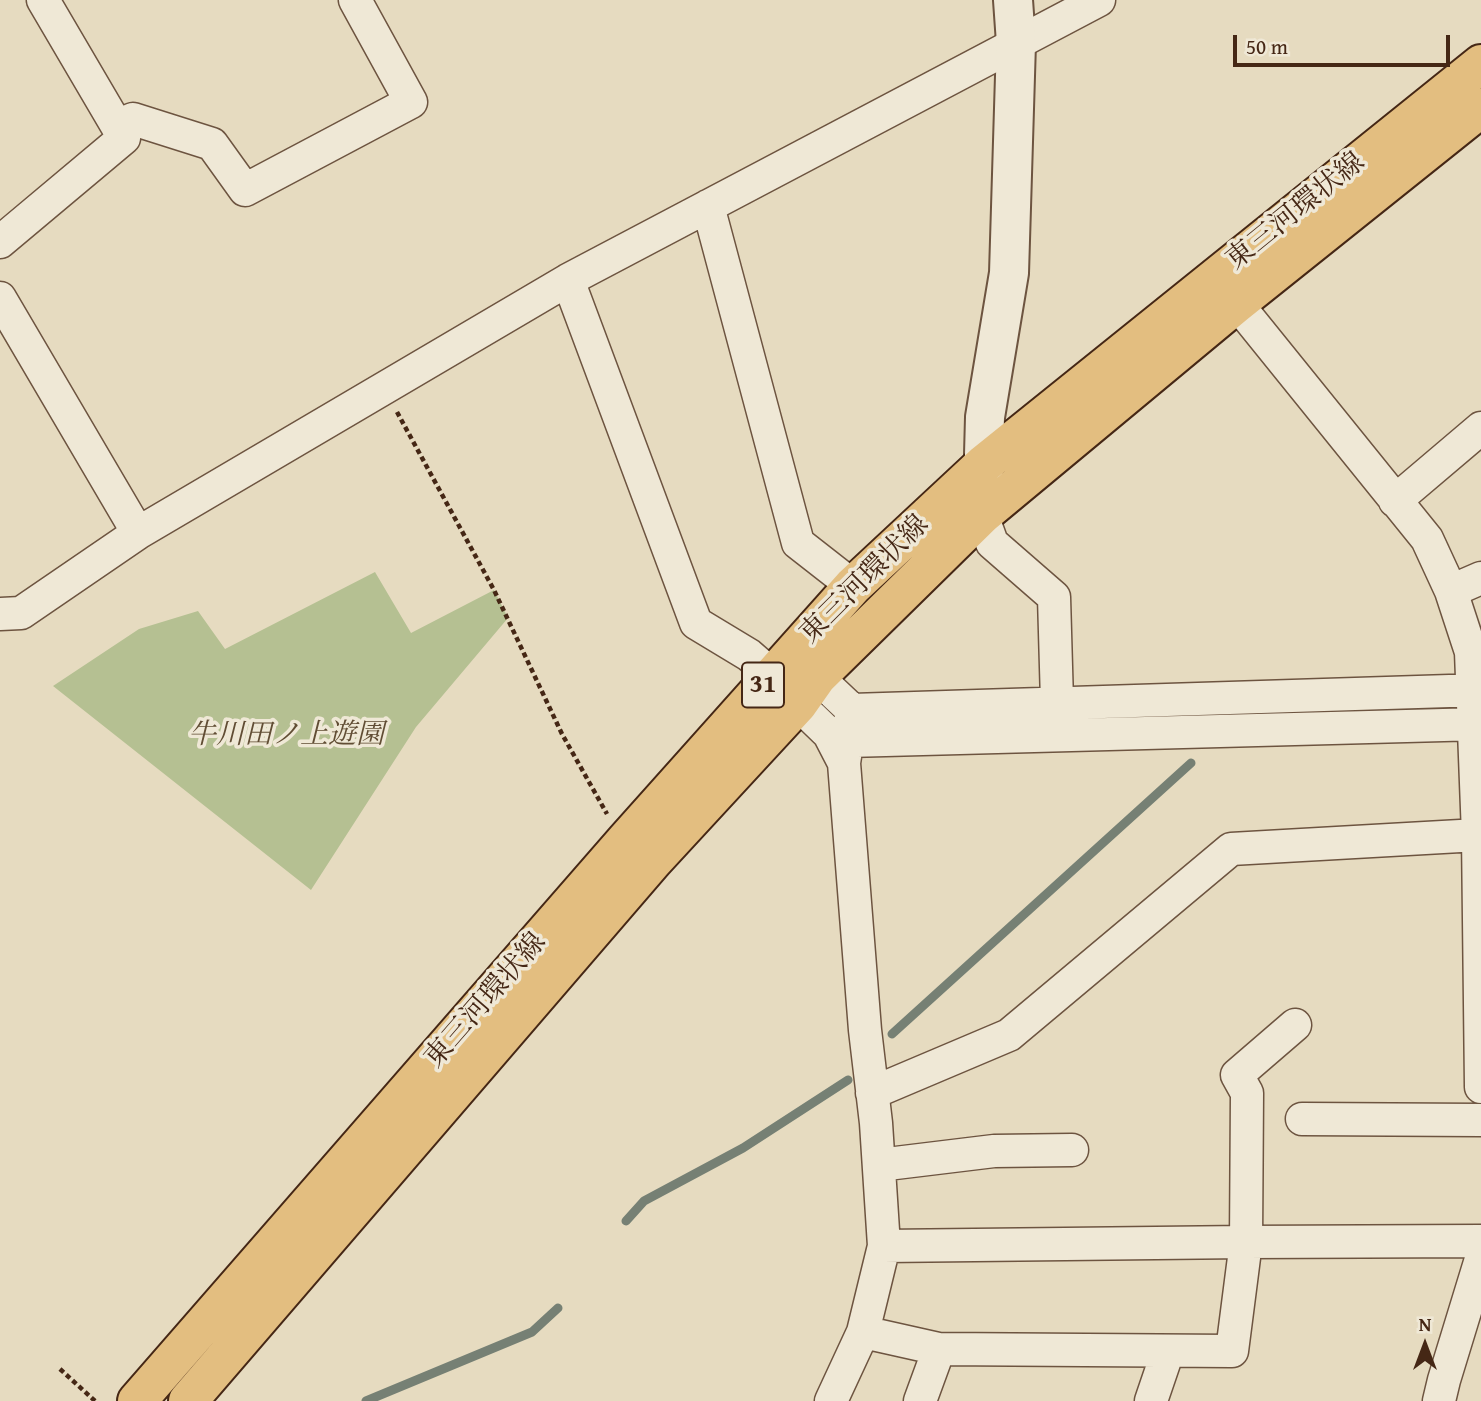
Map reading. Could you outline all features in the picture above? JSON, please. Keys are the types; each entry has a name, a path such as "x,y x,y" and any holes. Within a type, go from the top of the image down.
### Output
{"main road":[{"name":"東三河環状線","path":"188,1401 653,861 807,691 982,515 1226,290 1481,64"},
{"name":"東三河環状線","path":"137,1401 626,840 853,586 985,463 1481,108"}],"street":[{"path":"0,242 124,138 43,0"},
{"path":"117,126 133,119 212,144 245,190 269,178 411,102 355,0"},
{"path":"1013,0 1016,43 1009,273 985,417 982,515 992,543 1054,597 1057,702"},
{"path":"0,614 21,613 138,533 568,280 1099,0"},
{"path":"708,206 798,543 853,586"},
{"path":"568,280 696,623 750,655 772,674 807,691 852,710 1476,690"},
{"path":"1226,290 1427,539 1451,591 1471,652 1477,724 1481,1087"},
{"path":"0,298 138,533"},
{"path":"1395,501 1481,428"},
{"path":"1451,591 1481,578"},
{"path":"807,691 829,734 846,752 1477,724"},
{"path":"831,1401 863,1332 884,1246 879,1165 864,1030 846,752 852,710"},
{"path":"872,1093 1009,1035 1231,849 1478,835"},
{"path":"863,1332 939,1349 1232,1351 1246,1242 1247,1093 1237,1075 1295,1025"},
{"path":"1302,1119 1481,1120"},
{"path":"879,1165 994,1151 1072,1150"},
{"path":"884,1246 1481,1241"},
{"path":"1439,1401 1481,1259"},
{"path":"920,1401 939,1349"},
{"path":"1151,1401 1168,1351"}],"path":[{"path":"384,388 497,595 562,734 612,823 626,840"},
{"path":"60,1369 95,1401"}],"green space":[{"name":"牛川田ノ上遊園","path":"375,572 411,633 494,590 508,618 416,727 311,890 53,686 139,629 198,611 225,649"}],"waterway":[{"path":"892,1034 1191,763"},
{"path":"626,1221 644,1201 743,1148 848,1080"},
{"path":"366,1401 532,1332 558,1308"}]}
